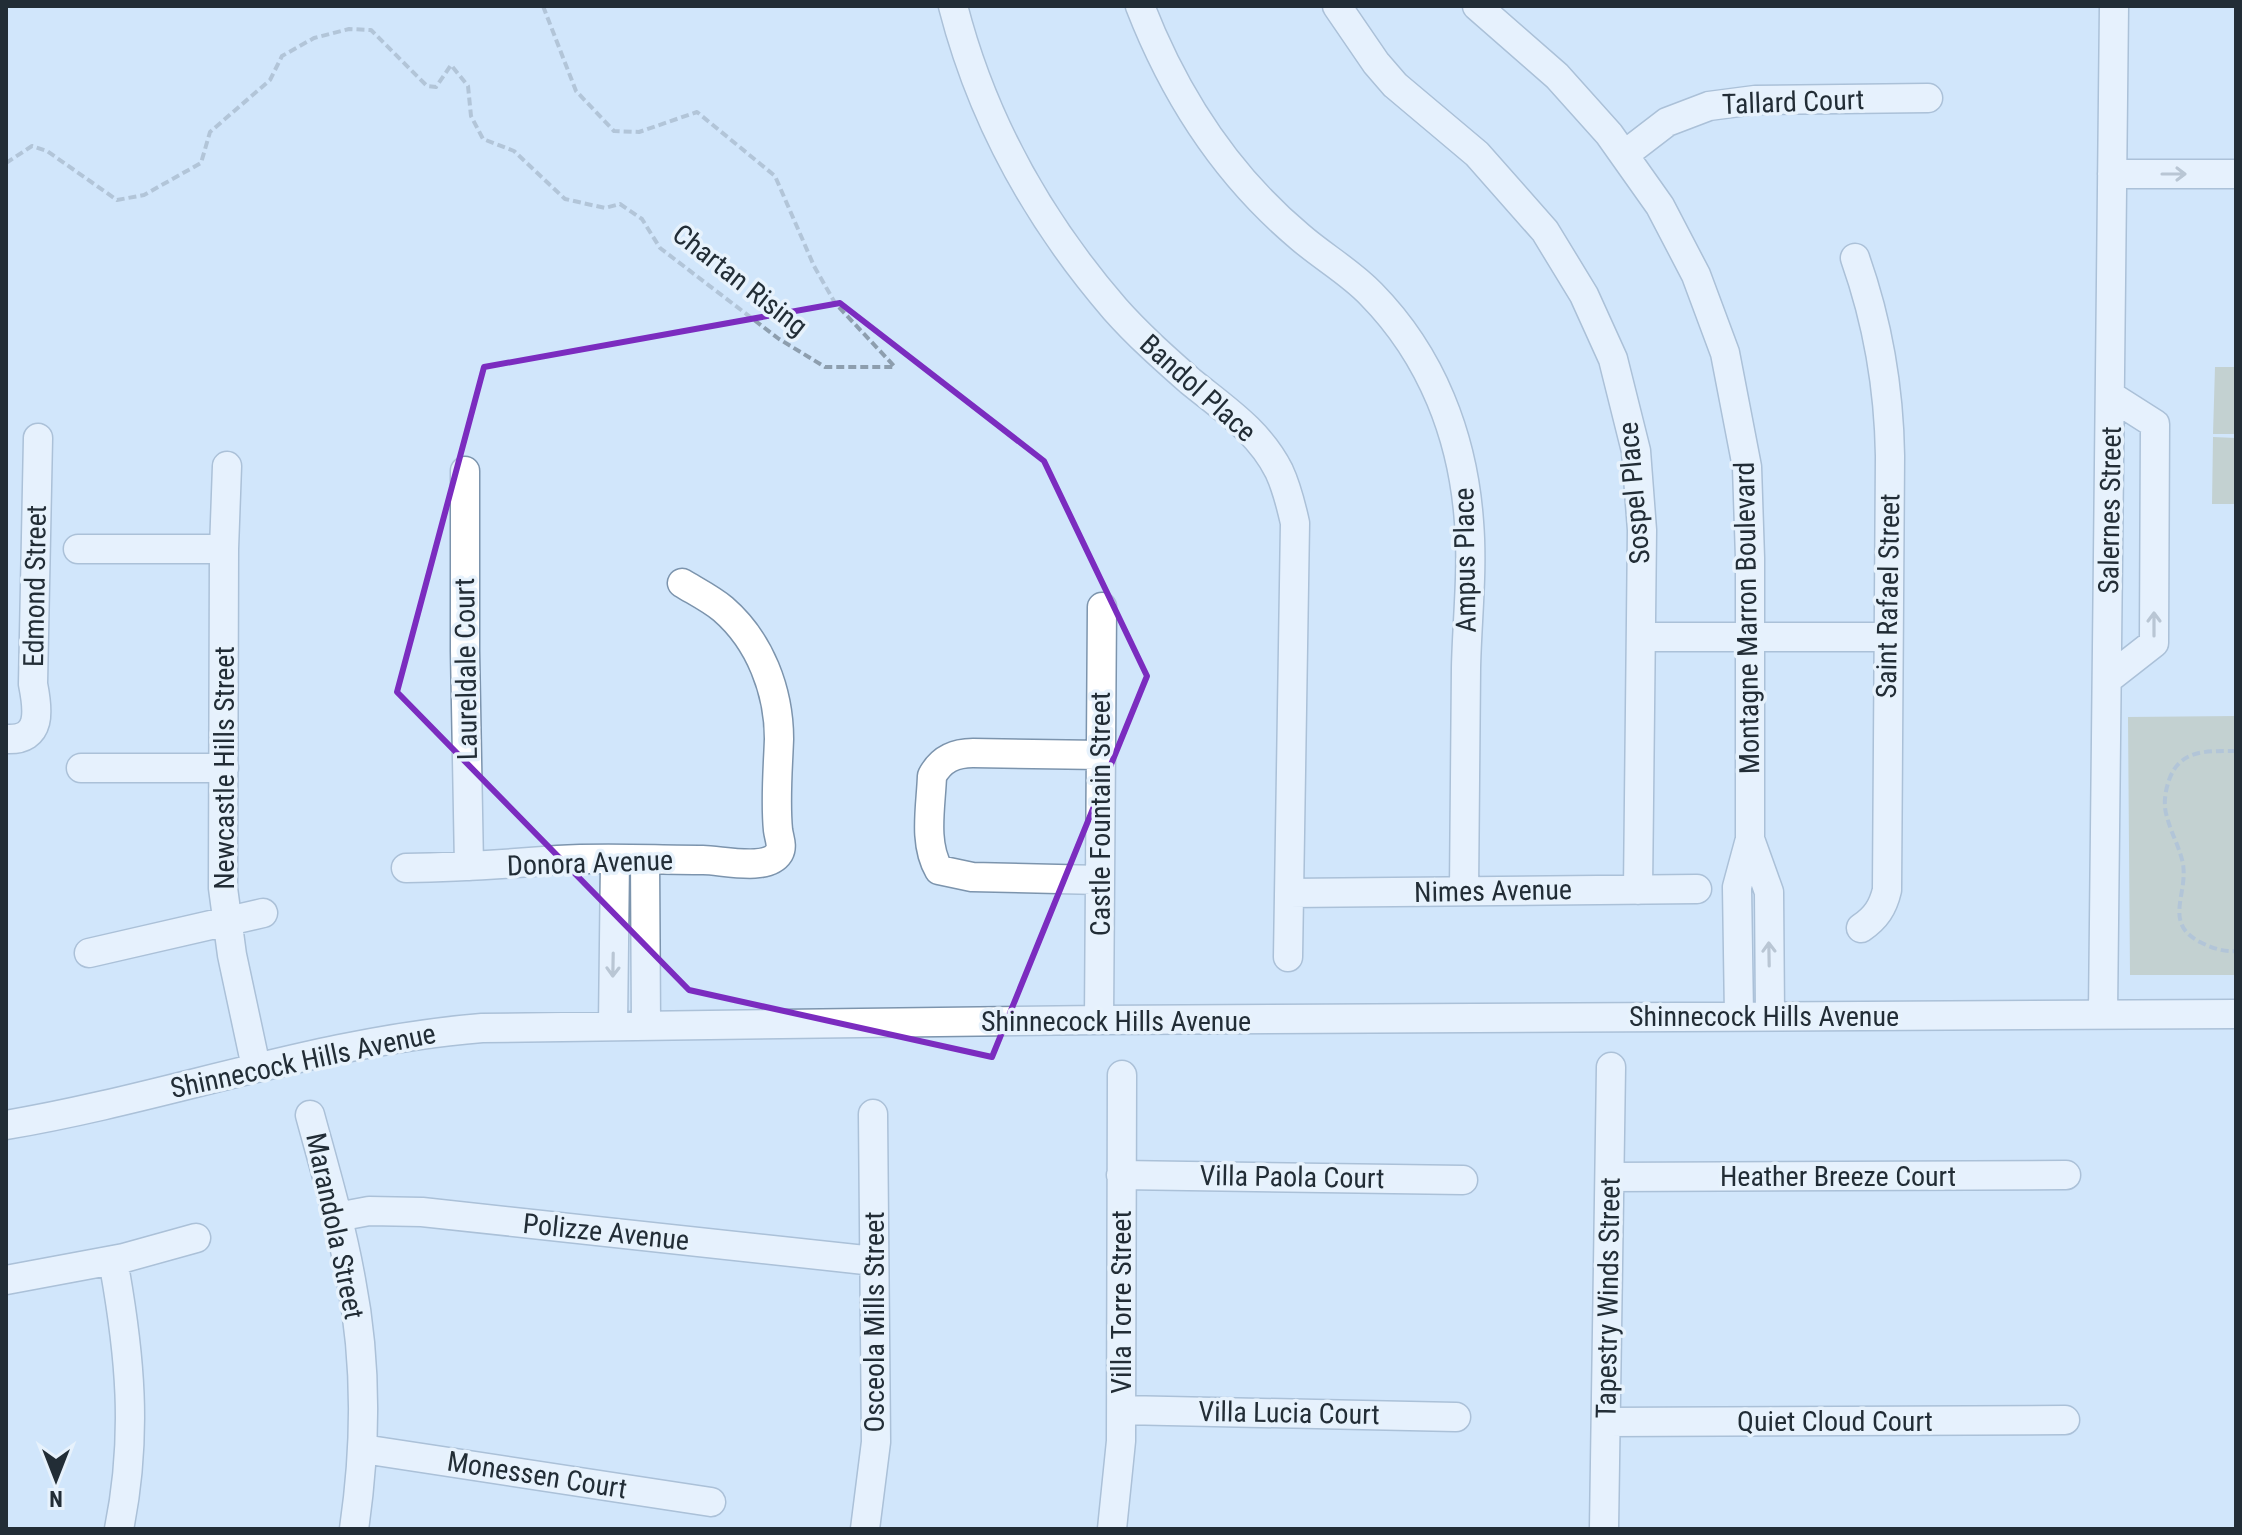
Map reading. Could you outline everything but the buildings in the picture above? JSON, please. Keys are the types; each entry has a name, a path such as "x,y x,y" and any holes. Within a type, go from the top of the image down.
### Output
{"street":[{"name":"Bandol Place","path":"953,6 971,66 1006,148 1025,185 1076,261 1149,345 1252,432 1279,470 1290,497 1295,523 1288,957"},
{"name":"Ampus Place","path":"1140,6 1167,68 1213,145 1274,213 1355,279 1390,316 1426,369 1452,426 1460,455 1469,525 1464,891"},
{"name":"Sospel Place","path":"1337,6 1395,85 1477,154 1522,203 1563,259 1601,330 1617,373 1636,451 1642,530 1638,890"},
{"name":"Salernes Street","path":"2103,1014 2114,6"},
{"name":"Montagne Marron Boulevard","path":"1489,11 1557,76 1609,134 1660,206 1679,239 1711,310 1725,353 1747,467 1750,839 1737,887 1739,1016"},
{"name":"Tallard Court","path":"1624,155 1667,122 1709,106 1755,100 1928,98"},
{"path":"2112,174 2236,174"},
{"name":"Saint Rafael Street","path":"1855,258 1876,322 1889,415 1887,890 1878,913 1861,928"},
{"path":"2108,679 2154,643 2155,424 2111,396"},
{"name":"Edmond Street","path":"18,735 37,721 38,706 33,684 38,438"},
{"name":"Newcastle Hills Street","path":"227,466 223,888 226,920 256,1067"},
{"name":"Laureldale Court","path":"465,471 469,866"},
{"path":"78,549 224,549"},
{"name":"Donora Avenue","path":"406,868 615,860 717,860 759,864 774,859 781,849 776,698 768,674 733,619 722,608 682,583"},
{"name":"Castle Fountain Street","path":"1099,1020 1102,607"},
{"path":"1642,637 1888,637"},
{"path":"1100,880 952,874 939,870 929,844 932,776 948,758 973,753 1101,755"},
{"path":"81,768 224,768"},
{"name":"Montagne Marron Boulevard","path":"1750,839 1769,892 1770,1016"},
{"path":"613,1026 615,860"},
{"path":"645,860 646,1026"},
{"name":"Nimes Avenue","path":"1289,893 1697,889"},
{"path":"89,953 263,913"},
{"path":"614,927 646,927"},
{"name":"Shinnecock Hills Avenue","path":"6,1125 379,1040 482,1028 1099,1020 2236,1014"},
{"name":"Tapestry Winds Street","path":"1604,1529 1611,1067"},
{"name":"Villa Torre Street","path":"1112,1529 1119,1480 1122,1410 1122,1075"},
{"name":"Osceola Mills Street","path":"865,1529 876,1442 873,1114"},
{"name":"Marandola Street","path":"310,1115 352,1282 359,1334 363,1449 354,1529"},
{"name":"Villa Paola Court","path":"1121,1175 1463,1180"},
{"name":"Heather Breeze Court","path":"1610,1177 2066,1175"},
{"name":"Polizze Avenue","path":"337,1217 369,1211 422,1212 874,1261"},
{"path":"6,1280 113,1260 196,1238"},
{"path":"113,1260 131,1383 128,1460 119,1529"},
{"name":"Villa Lucia Court","path":"1122,1410 1456,1417"},
{"name":"Quiet Cloud Court","path":"1606,1422 2065,1420"},
{"name":"Monessen Court","path":"363,1449 711,1502"}],"path":[{"name":"Chartan Rising","path":"6,163 32,146 47,151 117,200 144,195 201,163 210,132 270,80 282,56 314,38 349,29 371,30 427,86 436,87 451,65 468,86 471,116 483,139 514,151 565,199 605,208 620,204 642,219 660,248 779,339 825,367 895,367 835,303 814,266 775,176 697,112 639,132 614,131 576,91 543,6"},
{"path":"2236,751 2185,756 2170,776 2165,808 2183,863 2184,878 2178,916 2184,930 2211,947 2236,951"}],"highlighted area":[{"path":"840,303 1044,461 1147,676 992,1057 689,990 397,692 484,367"}],"green space":[{"path":"2215,367 2236,367 2236,434 2213,434"},
{"path":"2213,437 2236,438 2236,504 2212,504"},
{"path":"2236,716 2236,975 2130,975 2128,717"}]}
